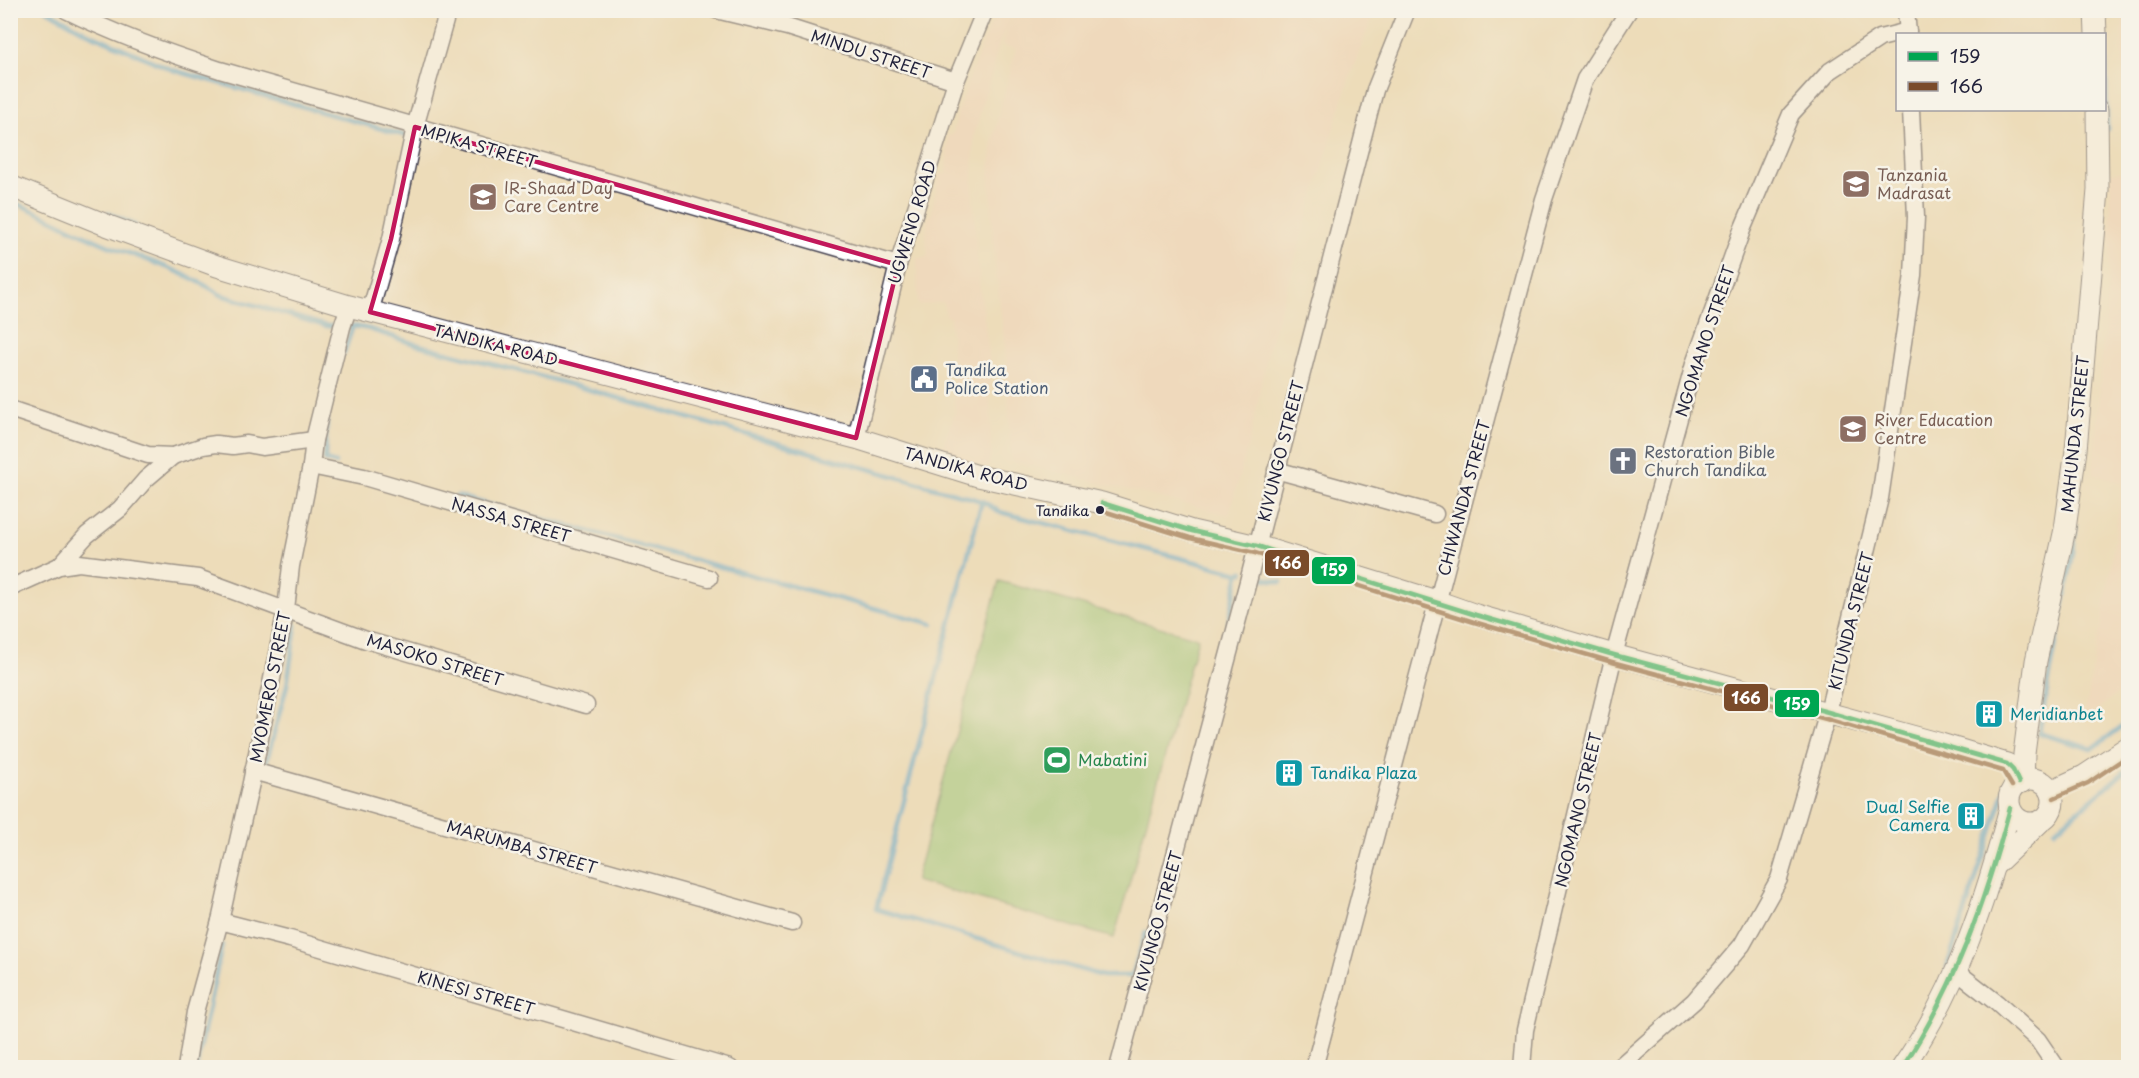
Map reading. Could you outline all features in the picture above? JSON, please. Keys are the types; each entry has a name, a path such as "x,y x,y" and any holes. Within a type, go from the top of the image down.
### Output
{"street":[{"name":"MPIKA STREET","path":"66,10 158,50 415,128 898,265"},
{"path":"370,312 392,239 415,128 448,10"},
{"name":"MINDU STREET","path":"716,10 789,19 957,81"},
{"name":"UGWENO ROAD","path":"856,438 898,265 957,81 985,10"},
{"name":"KIVUNGO STREET","path":"1118,1068 1375,90 1407,10"},
{"name":"CHIWANDA STREET","path":"1314,1068 1544,199 1585,79 1629,10"},
{"path":"1906,10 1908,33"},
{"path":"2095,10 2096,33"},
{"name":"NGOMANO STREET","path":"1522,1068 1525,1030 1614,656 1694,364 1742,231 1791,114 1830,71 1880,38 1896,35"},
{"name":"KITUNDA STREET","path":"1618,1068 1694,1001 1742,945 1779,879 1828,712 1881,498 1912,275 1916,217 1911,111"},
{"name":"MAHUNDA STREET","path":"2021,782 2036,661 2065,529 2076,450 2098,190 2097,111"},
{"name":"TANDIKA ROAD","path":"10,186 106,225 218,266 349,306 856,438 978,476 1102,503 1192,531 1257,546 1614,656 1828,712 2007,764 2021,782"},
{"name":"MVOMERO STREET","path":"186,1068 195,1012 220,921 253,771 286,609 291,566 314,440 349,306"},
{"path":"10,409 148,455 172,456 216,444 262,447 314,440"},
{"path":"10,588 59,566 87,535 120,508 146,479 172,456"},
{"name":"NASSA STREET","path":"311,466 364,477 709,578"},
{"path":"1276,470 1435,514"},
{"name":"MASOKO STREET","path":"59,566 79,563 198,578 366,640 586,705"},
{"path":"2051,791 2084,776 2128,747"},
{"name":"MARUMBA STREET","path":"253,771 792,923"},
{"path":"1902,1068 1932,1020 1973,930 1995,865 2010,808 2009,798 2012,790 2021,782 2036,780 2044,784 2051,791 2053,800 2048,817 1995,865"},
{"path":"2010,808 2022,821 2031,824 2040,822"},
{"name":"KINESI STREET","path":"220,921 290,939 730,1068"},
{"path":"1956,970 2038,1040 2057,1068"}],"highlighted area":[{"path":"415,127 898,265 856,438 370,312 391,239"}],"shaded area":[{"path":"1000,11 1016,11 1000,42 974,135 973,194 977,262 990,363 991,455 987,468 940,454 955,413 950,317 946,317 944,302 918,305 917,258 928,257 926,236 928,216 931,216 939,173 946,174 948,135 953,135 958,110 972,71 988,29"},
{"path":"1018,11 1375,11 1349,78 1268,350 1251,435 1229,515 1011,461 1006,357 995,262 989,172 994,134 1016,49 1003,45 1007,29"},
{"path":"2122,11 2128,11 2128,686 2084,719 2110,575 2122,483 2093,474 2110,254 2111,173 2124,172"}],"green space":[{"name":"Mabatini","path":"999,581 1198,638 1114,938 915,881"}],"waterway":[{"path":"47,10 86,32 173,70 407,136"},
{"path":"2106,81 2107,129"},
{"path":"10,201 99,242 181,273 221,295 326,326 353,326 369,329 415,344 558,381 982,501 1000,512 1239,573 1243,572"},
{"path":"108,213 135,225"},
{"path":"344,353 353,326"},
{"path":"327,417 325,460 335,463"},
{"path":"457,496 933,624"},
{"path":"982,501 876,909 1103,976 1132,976 1146,932"},
{"path":"2076,527 2039,733 2092,749 2128,722"},
{"path":"1227,630 1239,573"},
{"path":"1263,578 1281,582"},
{"path":"251,819 287,685 296,625"},
{"path":"2055,830 2128,769"},
{"path":"1947,967 2008,780"},
{"path":"196,1068 222,945"}],"transit line":[{"name":"159","path":"1102,503 1192,531 1257,546 1476,615 1614,655 1828,712 2007,764 2013,770 2019,783"},
{"name":"166","path":"1100,510 1190,538 1255,553 1474,622 1612,662 1826,719 2003,771 2012,786"},
{"name":"166","path":"2054,798 2088,783 2128,756"},
{"name":"159","path":"1902,1068 1938,1006 1967,942 2010,808"}],"place":[{"name":"Tanzania Madrasat","path":"1856,184"},
{"name":"IR-Shaad Day Care Centre","path":"483,197"},
{"name":"Tandika Police Station","path":"924,379"},
{"name":"River Education Centre","path":"1853,429"},
{"name":"Restoration Bible Church Tandika","path":"1623,461"},
{"name":"Tandika","path":"1100,510"},
{"name":"Meridianbet","path":"1989,714"},
{"name":"Mabatini","path":"1057,760"},
{"name":"Tandika Plaza","path":"1289,773"},
{"name":"Dual Selfie Camera","path":"1971,816"}]}
